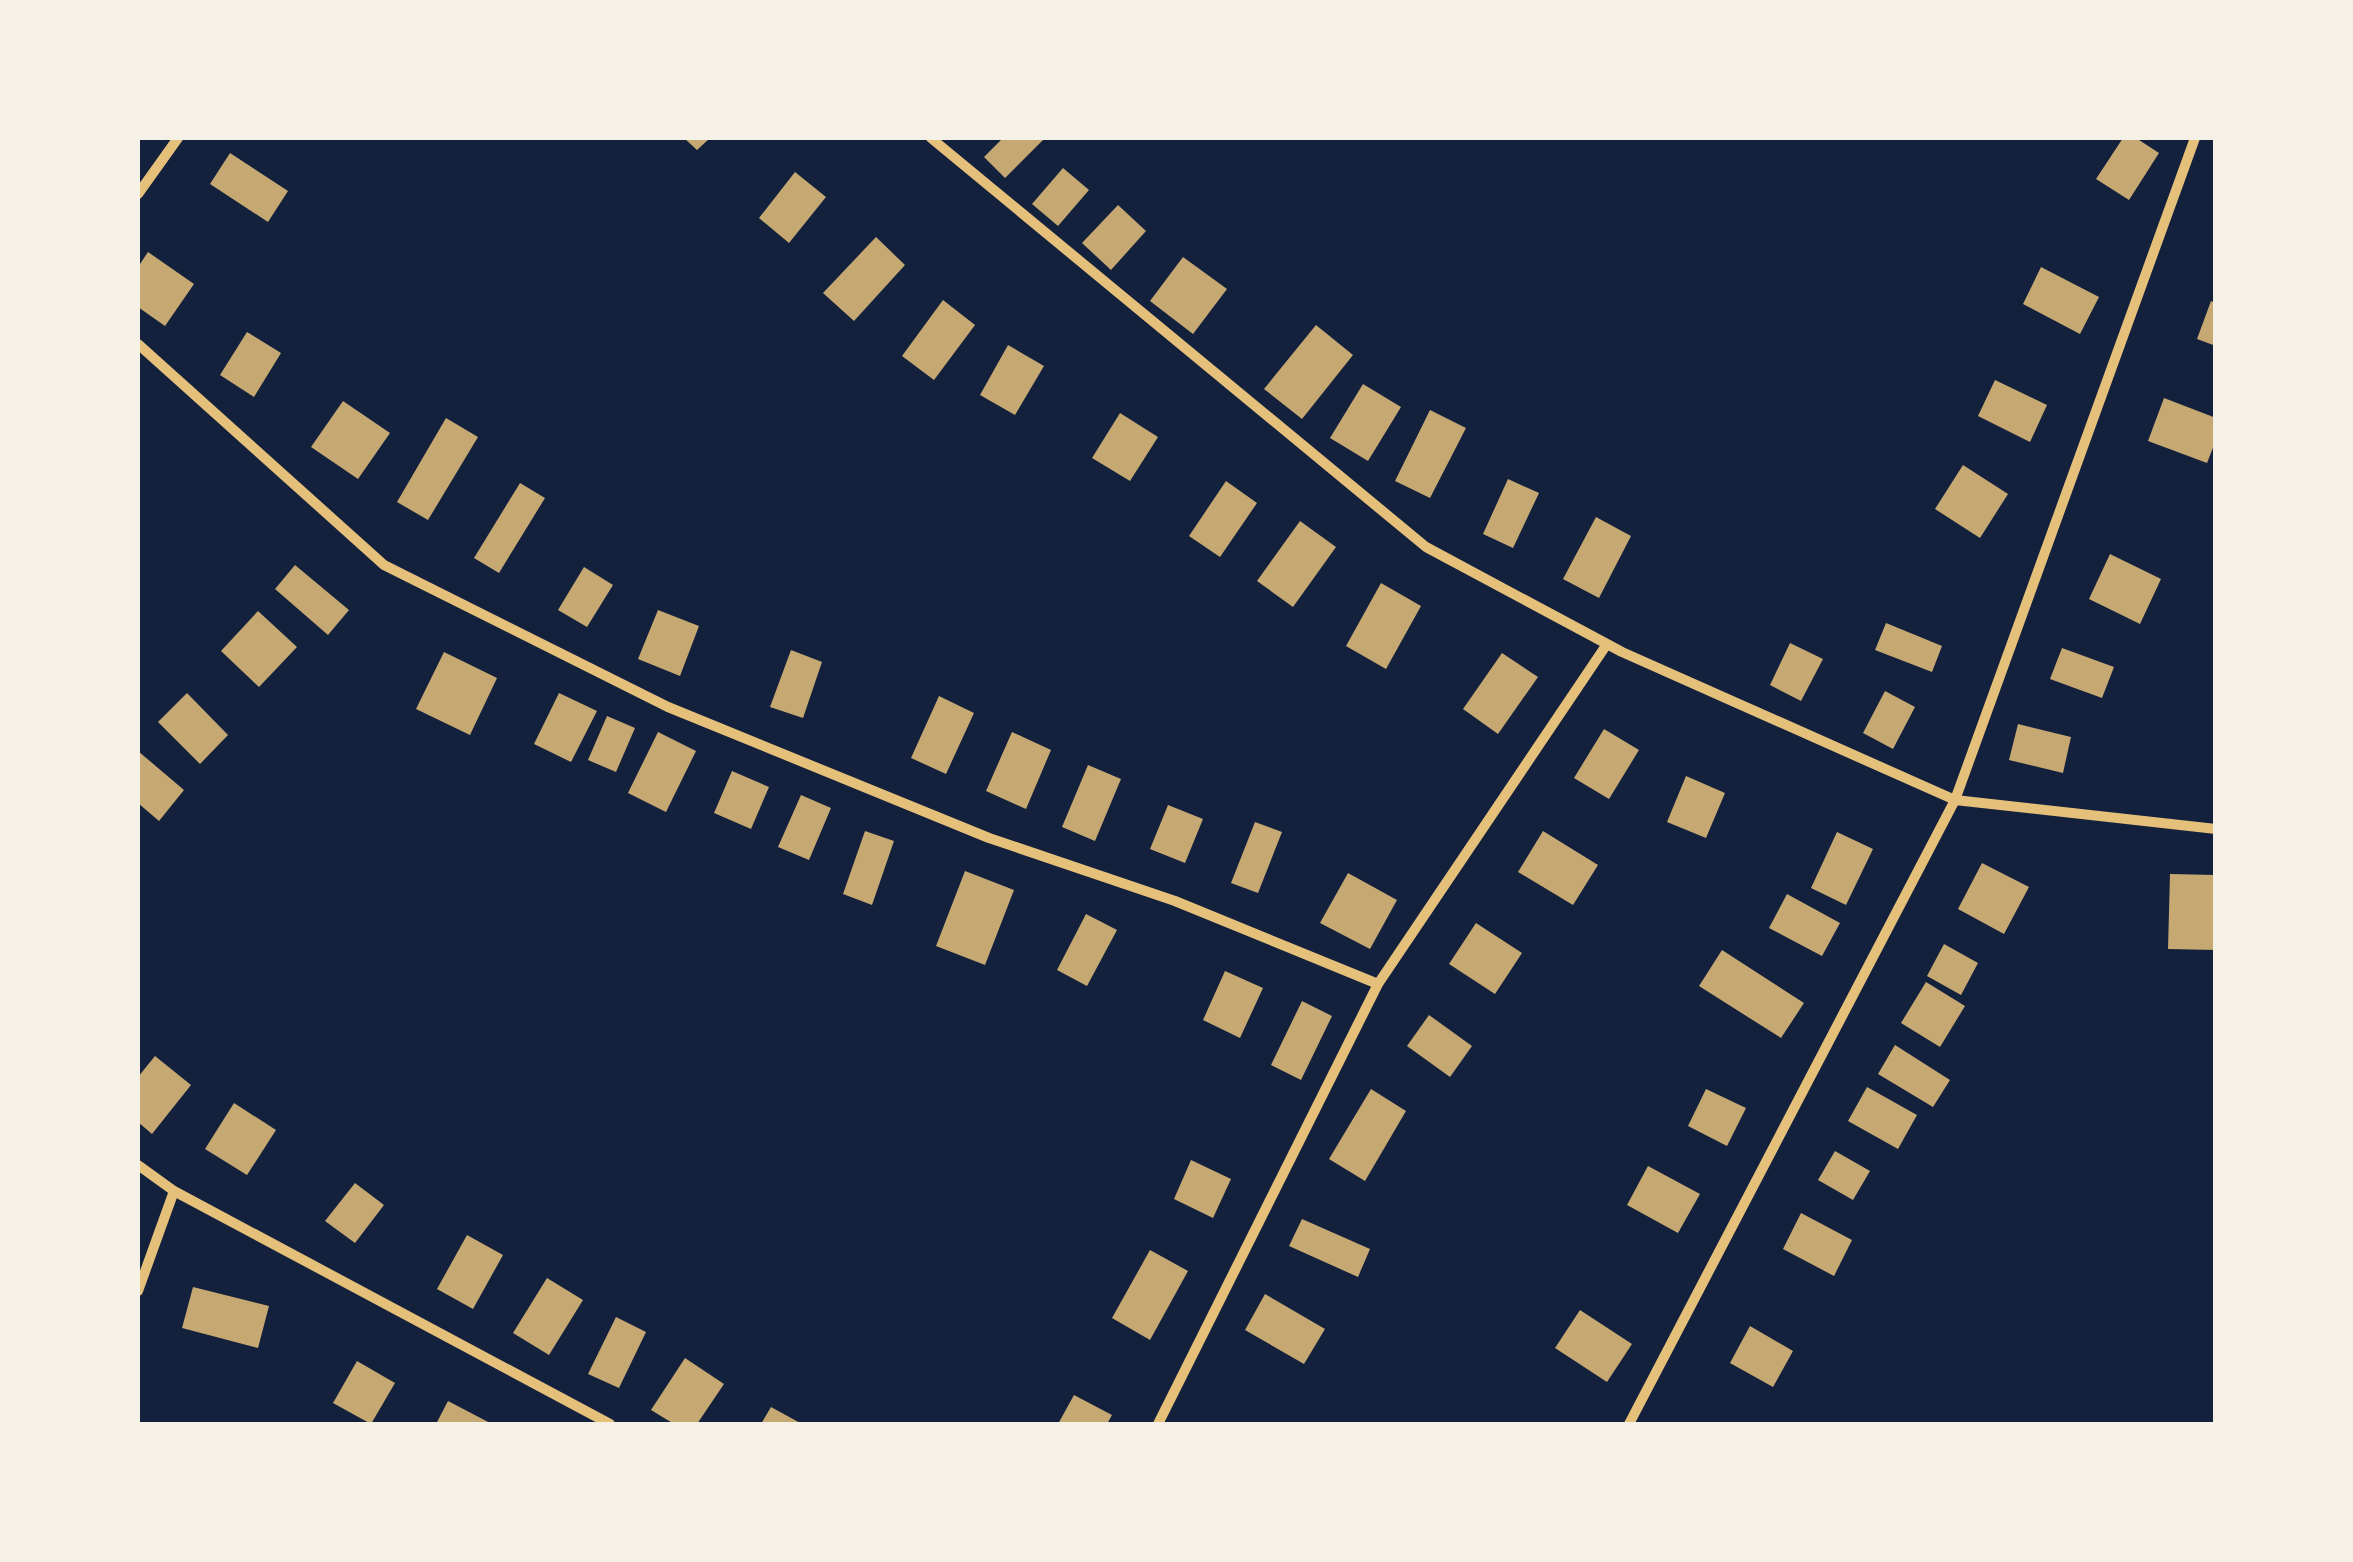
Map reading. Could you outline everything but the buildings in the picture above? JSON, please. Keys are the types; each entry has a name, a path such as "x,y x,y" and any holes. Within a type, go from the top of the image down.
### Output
{"street":[{"path":"138,194 178,138"},
{"path":"930,138 1426,546 1607,644 1954,800 2216,829"},
{"path":"1628,1424 1954,800 2195,138"},
{"path":"138,344 384,564 668,707 989,838 1175,901 1378,984"},
{"path":"1158,1424 1378,984 1607,644"},
{"path":"138,1165 174,1192 610,1424"},
{"path":"138,1291 174,1192"}]}
